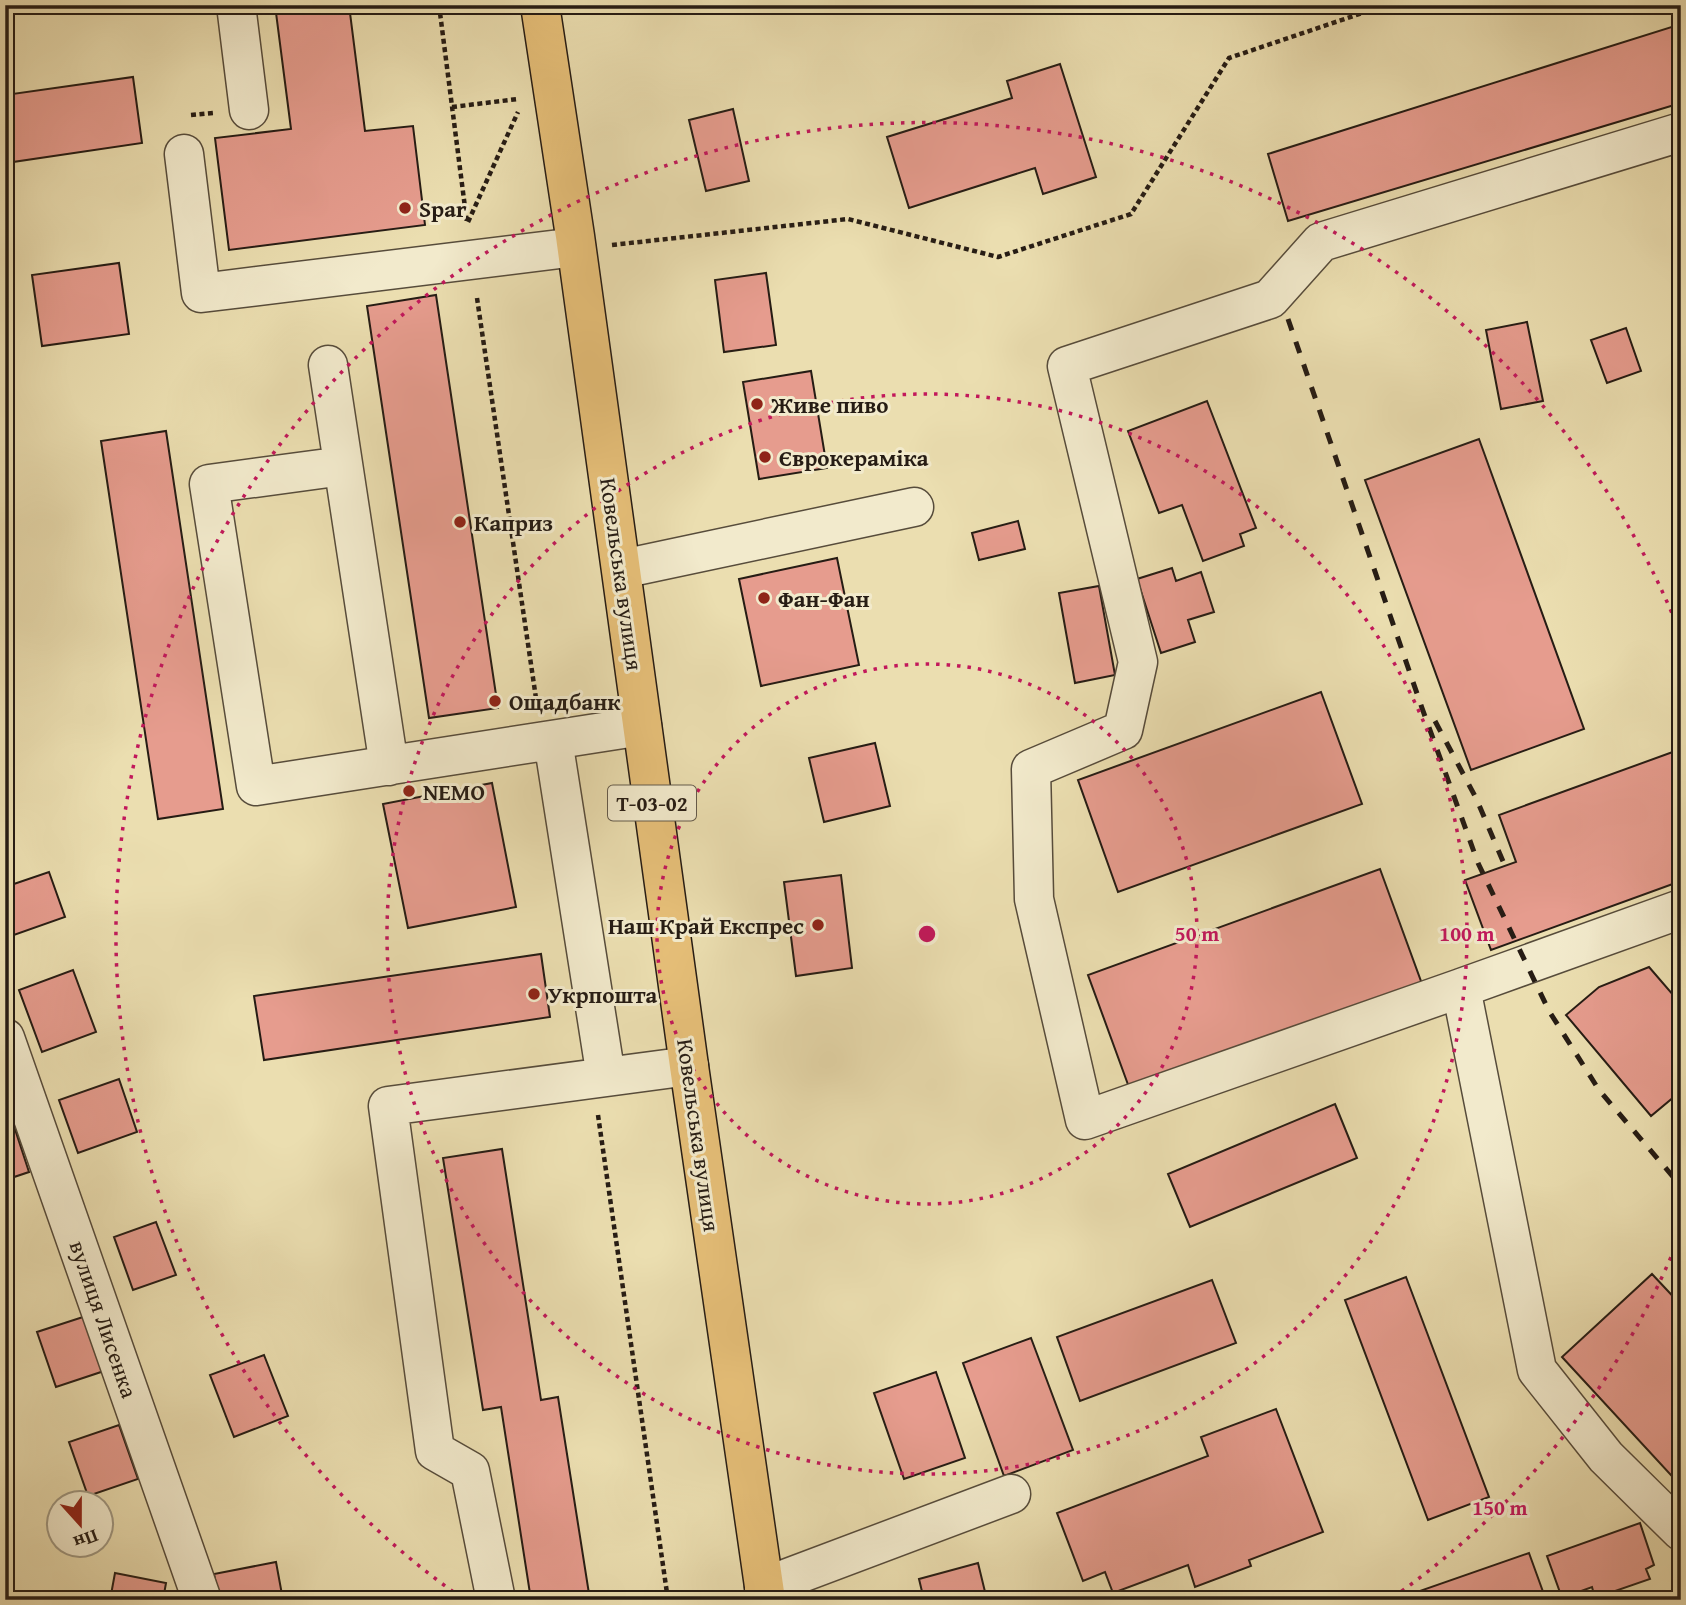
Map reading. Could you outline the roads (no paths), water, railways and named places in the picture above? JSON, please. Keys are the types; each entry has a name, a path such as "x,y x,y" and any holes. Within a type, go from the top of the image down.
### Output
{"main road":[{"name":"Ковельська вулиця","path":"540,5 622,569 688,1066 764,1593"}],"street":[{"path":"236,5 249,110"},
{"path":"1681,132 1321,242 1270,299 1067,366 1138,662 1123,730 1031,769 1034,899 1085,1120 1681,909"},
{"path":"184,154 201,293 576,247"},
{"path":"328,365 389,766"},
{"path":"343,467 209,484 256,786 642,726"},
{"path":"622,569 914,507"},
{"path":"548,741 599,1078"},
{"path":"1461,988 1536,1370 1606,1457 1681,1531"},
{"name":"вулиця Лисенка","path":"5,1038 202,1600"},
{"path":"496,1600 470,1471 435,1451 388,1106 688,1066"},
{"path":"764,1593 1011,1494"}],"railway":[{"path":"1288,319 1478,863 1549,1011 1599,1090 1681,1186"},
{"path":"1435,721 1476,798 1505,866"}],"place":[{"name":"Spar","path":"405,208"},
{"name":"Живе пиво","path":"757,404"},
{"name":"Єврокераміка","path":"765,457"},
{"name":"Каприз","path":"460,522"},
{"name":"Фан-Фан","path":"764,598"},
{"name":"Ощадбанк","path":"495,701"},
{"name":"NEMO","path":"409,791"},
{"name":"Наш Край Експрес","path":"818,925"},
{"name":"Укрпошта","path":"534,994"}]}
